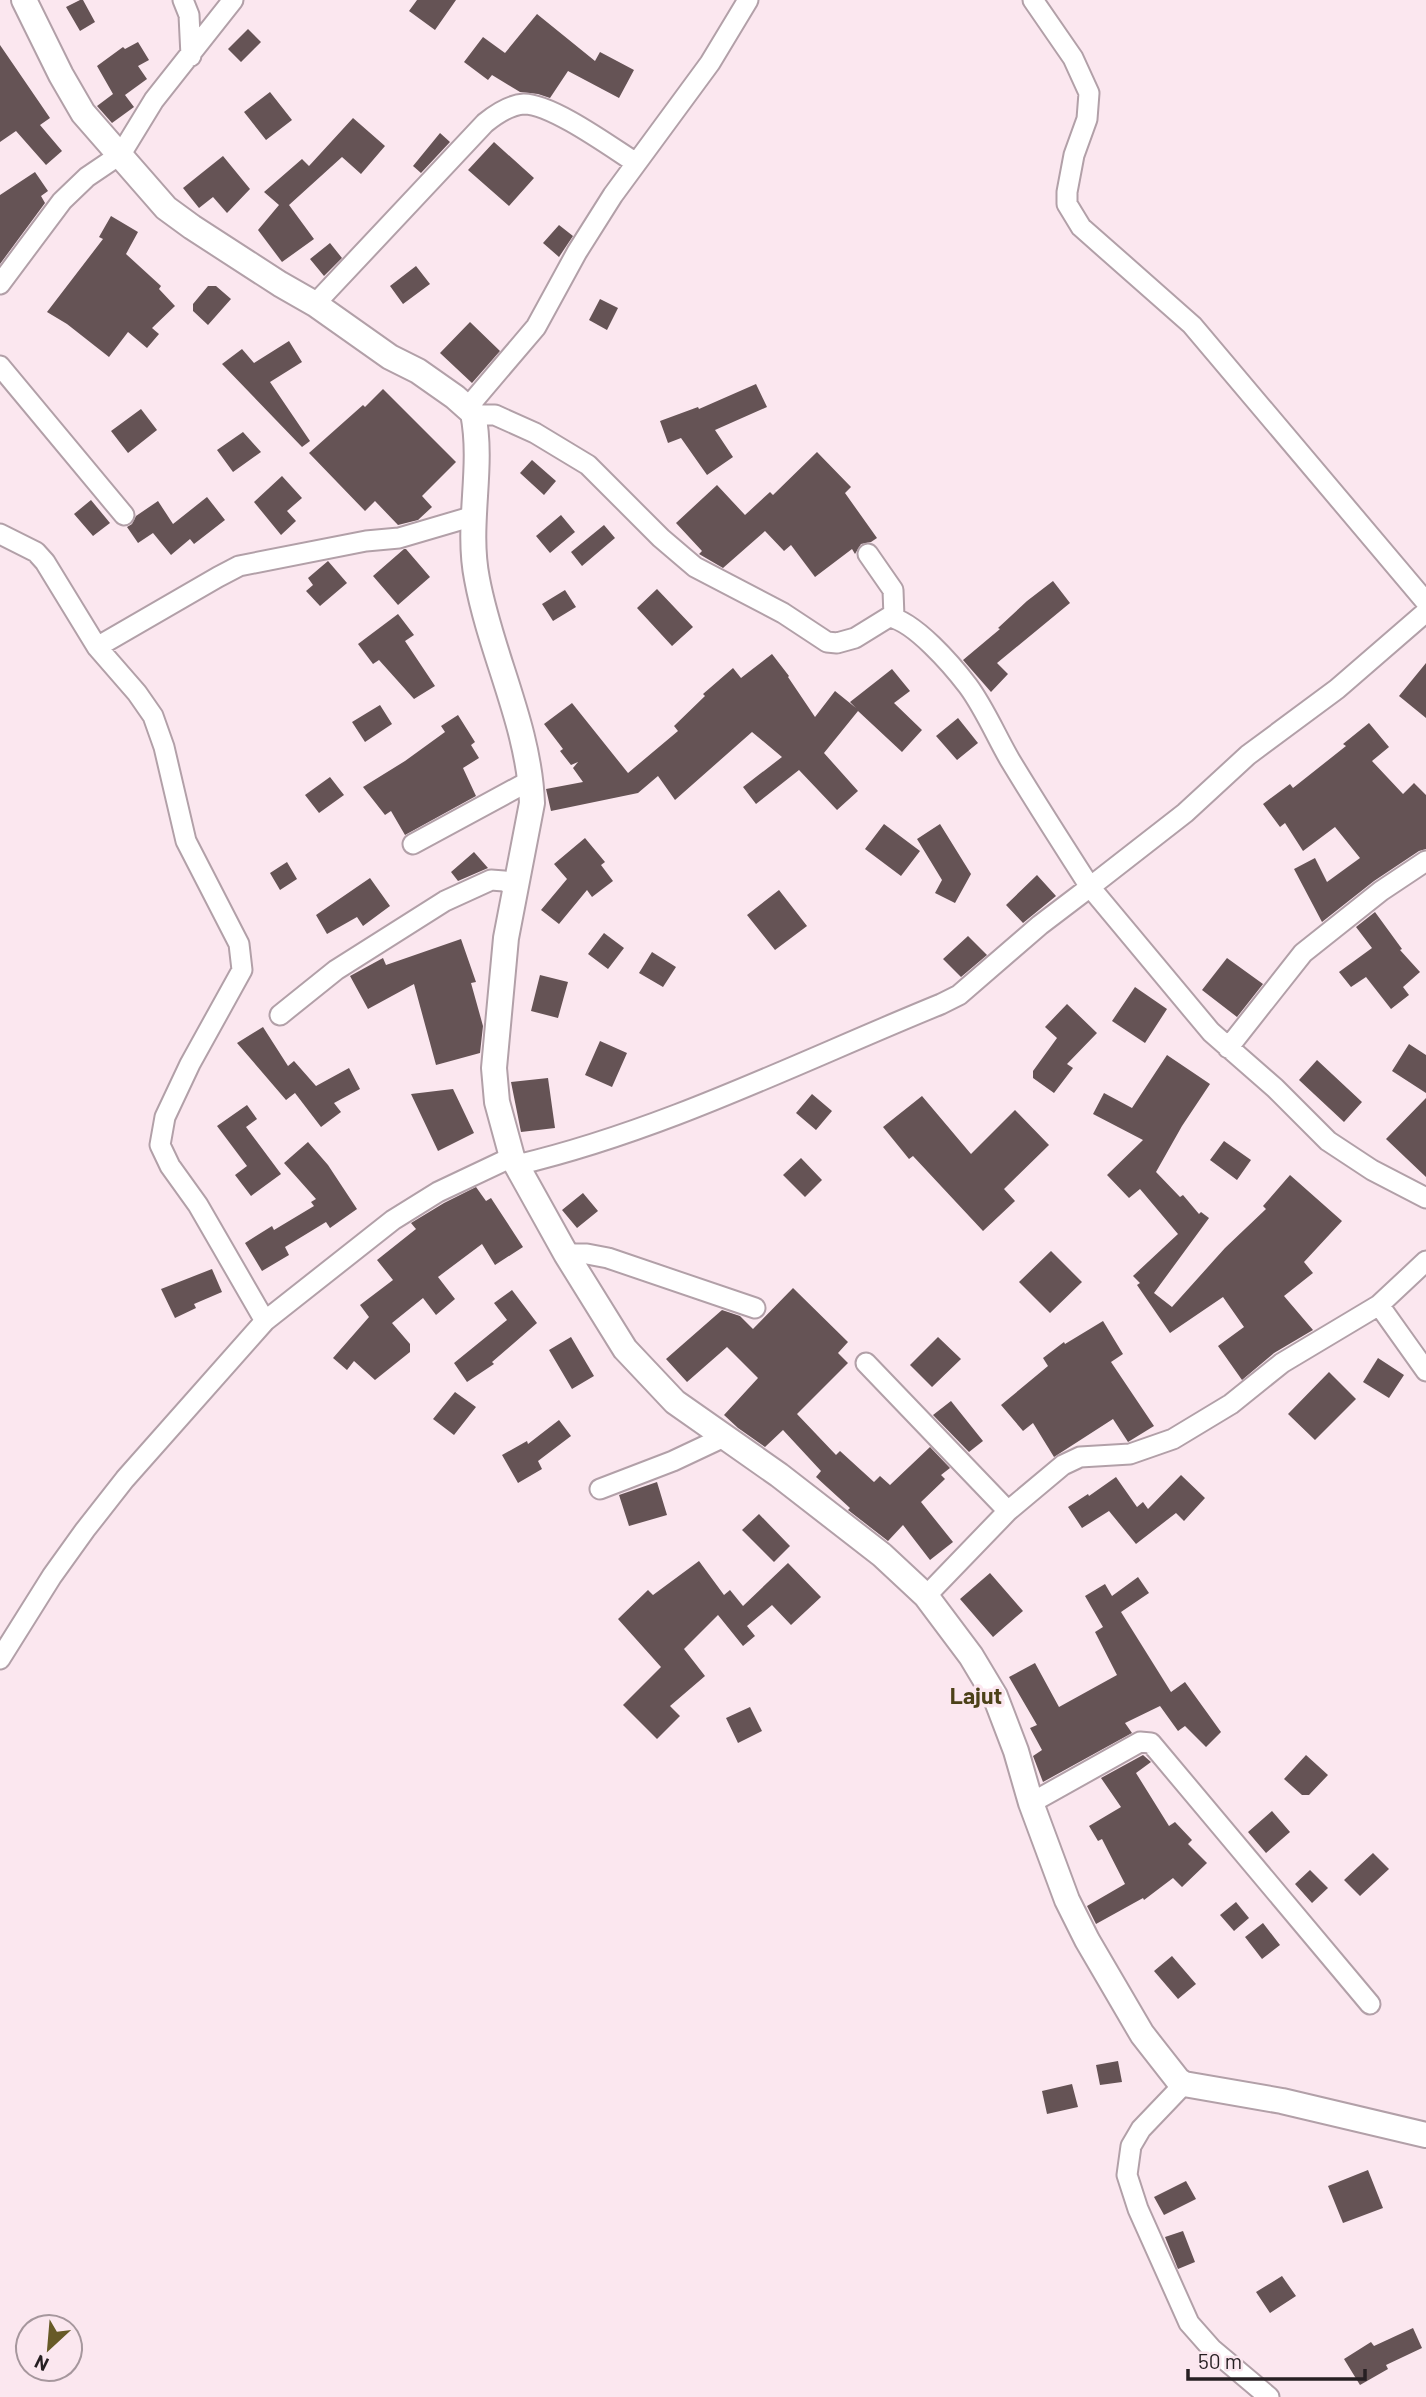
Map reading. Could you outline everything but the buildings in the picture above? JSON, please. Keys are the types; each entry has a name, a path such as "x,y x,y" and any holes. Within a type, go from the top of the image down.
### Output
{"street":[{"path":"24,0 83,113 166,208 192,228 315,304 390,358 418,371 471,411 495,415 535,433 588,465 661,538 695,567 783,614 827,642 836,643 855,638 889,617 907,624 935,649 969,687 1010,760 1090,887 1198,1019 1275,1088 1328,1141 1372,1170 1426,1198"},
{"path":"183,0 189,15 191,56"},
{"path":"0,284 62,201 87,177 121,154 154,100 233,0"},
{"path":"748,0 710,63 636,163 577,252 541,321 471,411 477,447 472,549 477,580 489,630 520,727 531,780 532,803 506,938 494,1068 497,1102 515,1161 566,1254 625,1349 675,1402 779,1475 882,1556 926,1596 971,1656 995,1696 1067,1900 1142,2034 1173,2076 1184,2084 1295,2104 1426,2134"},
{"path":"1033,0 1073,58 1089,93 1087,119 1068,178 1067,204 1074,218 1192,325 1426,603"},
{"path":"315,304 485,123 506,109 521,104 547,111 636,163"},
{"path":"0,366 124,515"},
{"path":"97,647 239,566 366,541 399,538 474,516"},
{"path":"0,534 36,552 45,562 97,647 153,716 164,747 186,841 239,944 242,970 190,1064 165,1117 160,1145 170,1166 198,1205 265,1321"},
{"path":"868,554 893,590 894,617"},
{"path":"0,1659 52,1576 125,1479 265,1321 393,1220 444,1188 515,1161 636,1131 765,1079 959,995 1040,925 1185,813 1248,755 1337,690 1426,612"},
{"path":"412,844 531,780"},
{"path":"1228,1048 1303,953 1381,891 1426,861"},
{"path":"280,1015 336,970 445,901 492,880 504,881 517,887"},
{"path":"566,1254 608,1258 755,1308"},
{"path":"926,1596 1008,1511 1071,1460 1129,1454 1173,1439 1231,1404 1282,1363 1379,1305 1426,1261"},
{"path":"1379,1305 1426,1371"},
{"path":"866,1363 1008,1511"},
{"path":"600,1489 673,1461 724,1437"},
{"path":"1031,1803 1140,1742 1150,1743 1370,2004"},
{"path":"1184,2084 1141,2129 1131,2146 1127,2175 1138,2209 1189,2323 1212,2349 1269,2397"}],"district":[{"name":"Lajut","path":"976,1696"}]}
